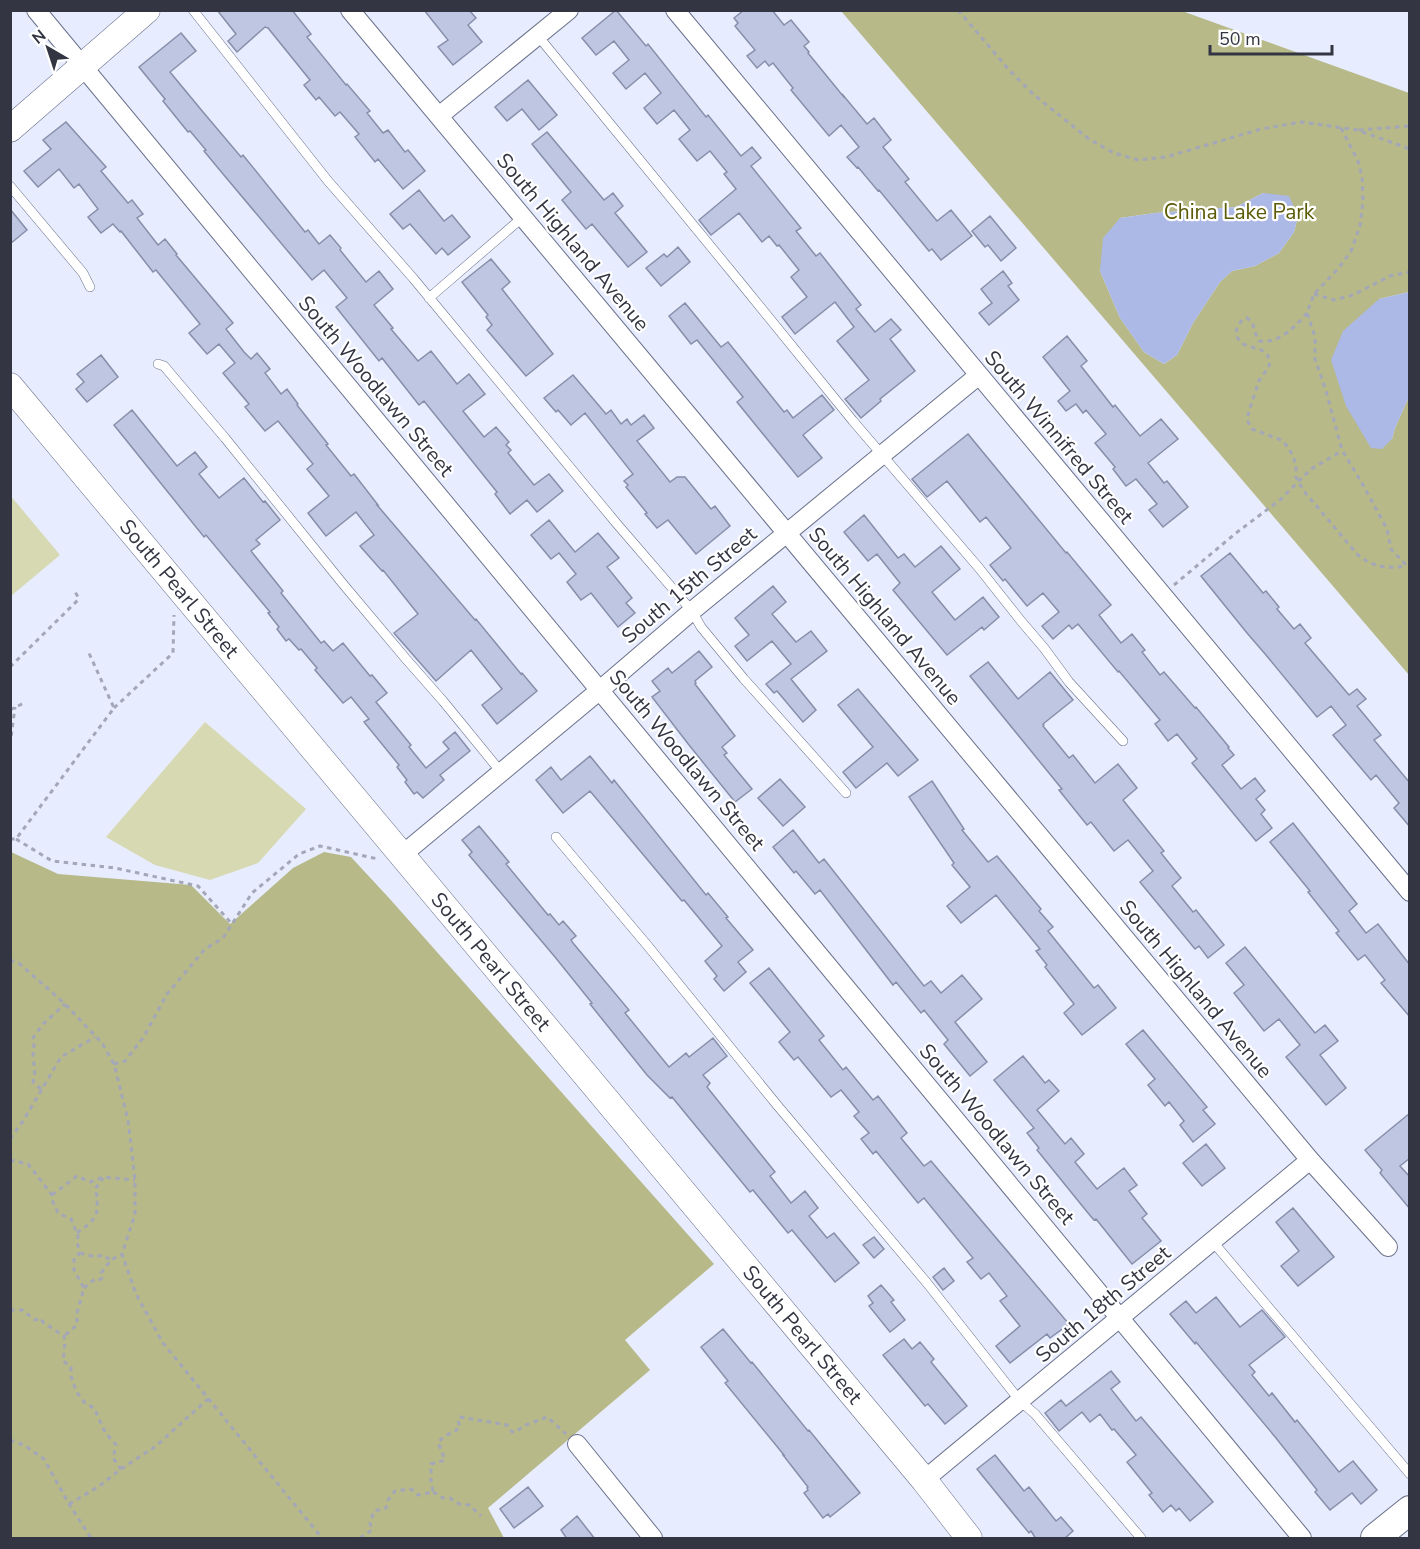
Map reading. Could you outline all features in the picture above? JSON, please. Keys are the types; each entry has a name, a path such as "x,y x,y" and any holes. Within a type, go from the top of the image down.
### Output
{"main road":[{"path":"1375,1539 1410,1510"}],"street":[{"name":"South Woodlawn Street","path":"36,10 1302,1539"},
{"path":"10,129 83,68 147,10"},
{"name":"South Highland Avenue","path":"350,10 1310,1160 1388,1247"},
{"path":"439,116 569,10"},
{"name":"South Winnifred Street","path":"675,10 1410,892"},
{"name":"South 15th Street","path":"390,857 501,772 786,532 979,375"},
{"name":"South Pearl Street","path":"10,386 390,857 924,1480 969,1539"},
{"name":"South 18th Street","path":"924,1480 1310,1160"},
{"path":"577,1444 653,1539"}],"lane":[{"path":"193,10 328,181 692,611 701,627 744,679 846,793"},
{"path":"538,36 853,422 1044,648 1070,682 1123,741"},
{"path":"10,186 83,273 90,287"},
{"path":"429,298 523,217"},
{"path":"158,364 164,366 225,438 343,584 501,772"},
{"path":"556,837 927,1283 1020,1401 1035,1414 1141,1539"},
{"path":"1213,1242 1410,1474"}],"path":[{"path":"958,10 1032,94 1089,139 1114,153 1138,160 1166,157 1282,125 1302,123 1357,130 1410,126"},
{"path":"1341,128 1358,161 1362,177 1360,226 1351,250 1338,269 1314,294 1307,313 1296,326 1283,336 1264,342 1259,341 1256,337 1254,326 1247,318 1239,323 1236,333 1240,343 1264,352 1270,361 1270,367 1258,381 1247,420 1252,429 1281,440 1288,447 1296,465 1298,482 1357,554 1365,561 1385,567 1408,568"},
{"path":"1357,130 1410,149"},
{"path":"1314,294 1334,300 1353,295 1390,276 1410,272"},
{"path":"1307,313 1315,337 1315,359 1342,450 1364,484 1387,529 1391,549 1408,568"},
{"path":"1161,595 1280,500 1311,469 1342,450"},
{"path":"10,667 78,600 74,590"},
{"path":"16,839 114,708 173,653 174,615"},
{"path":"88,651 114,708"},
{"path":"10,710 26,702"},
{"path":"10,745 15,707"},
{"path":"10,839 16,839 52,861 115,868 198,886 232,924"},
{"path":"114,1064 125,1061 143,1038 167,994 205,949 223,938 252,893 299,854 320,846 390,857"},
{"path":"10,960 20,964 65,1004 102,1043 114,1064 128,1120 135,1180 135,1214 122,1254 136,1294 164,1343 322,1539"},
{"path":"41,1089 33,1082 35,1047 33,1038 43,1024 65,1004"},
{"path":"10,1139 61,1057 96,1037"},
{"path":"10,1160 28,1164 52,1195 58,1213 71,1219 78,1236 76,1242 80,1253"},
{"path":"52,1195 77,1176 90,1182 103,1177 135,1180"},
{"path":"76,1233 93,1221 98,1209 95,1189 103,1177"},
{"path":"80,1253 96,1257 102,1255 111,1260"},
{"path":"80,1253 74,1258 74,1270 84,1288"},
{"path":"64,1336 77,1325 77,1313 84,1288 96,1279 102,1278 101,1273 111,1260 122,1254"},
{"path":"10,1310 22,1310 35,1320 40,1318 64,1336 63,1361 71,1367 71,1376 76,1391 85,1403 94,1408 105,1432 116,1445 113,1458 121,1469"},
{"path":"69,1504 156,1446 208,1398"},
{"path":"481,1516 469,1505 459,1504 434,1492 431,1481 431,1464 445,1460 438,1442 460,1428 458,1420 460,1417 507,1425 512,1432 547,1418 577,1444"},
{"path":"10,1440 24,1445 44,1459 91,1539"},
{"path":"360,1539 372,1530 370,1523 374,1511 386,1509 388,1500 395,1491 411,1489 418,1495 434,1492"}],"green space":[{"name":"China Lake Park","path":"841,11 1182,11 1409,93 1409,292 1379,299 1392,439 1409,399 1409,675","holes":["1263,193 1298,216 1294,232 1279,253 1255,266 1232,271 1220,282 1193,323 1177,355 1164,364 1144,352 1120,318 1100,271 1120,218 1236,207"]},
{"path":"10,495 60,555 11,596 10,596"},
{"path":"205,722 306,809 258,863 210,880 155,865 106,837"},
{"path":"11,852 58,874 191,885 230,924 293,868 324,852 351,857 714,1264 625,1340 650,1370 488,1508 504,1538 11,1538"}],"water":[{"path":"1263,193 1289,196 1298,216 1294,232 1279,253 1255,266 1232,271 1220,282 1193,323 1177,355 1164,364 1144,352 1120,318 1100,271 1103,238 1120,218 1236,207"},
{"path":"1409,292 1409,399 1392,439 1382,449 1371,448 1346,406 1331,360 1343,331 1379,299"}],"building":[{"path":"217,10 292,10 311,34 307,37 370,111 367,113 383,133 388,130 405,152 408,150 425,171 403,189 378,159 375,162 355,137 359,134 340,112 335,116 319,97 316,100 304,85 310,80 268,28 265,27 237,52 228,41 236,34"},
{"path":"424,10 469,10 476,18 468,25 482,42 453,65 438,47 448,40"},
{"path":"616,10 646,46 648,44 706,117 708,115 741,156 752,147 761,158 751,166 801,228 796,231 816,256 820,253 861,305 856,309 875,332 891,319 901,330 890,339 915,371 880,399 881,401 861,418 845,399 869,380 837,341 854,327 835,302 795,334 782,317 807,297 791,277 799,270 769,236 762,242 739,213 711,235 699,220 736,189 724,174 727,172 710,151 697,161 679,139 690,130 674,110 657,124 644,108 661,93 645,73 626,89 613,73 629,60 614,41 596,55 582,38"},
{"path":"744,10 772,10 784,25 791,20 809,42 804,46 808,53 843,96 867,124 874,118 891,140 883,147 909,179 905,182 937,221 951,210 972,236 941,260 932,249 929,251 879,190 847,157 859,147 841,125 829,136 791,90 793,88 773,63 769,66 765,61 757,68 747,56 755,50 735,26 738,23 734,18"},
{"path":"181,33 196,51 170,72 203,112 241,157 243,155 305,232 308,230 319,244 330,235 366,282 379,271 393,289 374,305 418,361 431,351 457,384 469,374 485,394 463,411 484,437 496,427 509,442 506,445 511,450 508,453 534,485 549,474 563,491 537,512 527,500 510,514 495,494 497,492 424,401 419,405 382,358 379,361 336,307 347,298 324,270 312,280 163,101 165,99 139,67"},
{"path":"528,80 557,115 539,130 522,109 507,121 495,107"},
{"path":"66,122 106,167 101,171 128,203 132,200 143,214 137,218 158,245 165,239 233,323 226,329 244,352 251,359 257,353 270,369 265,373 281,394 287,389 351,476 354,474 377,505 537,691 497,724 482,705 502,689 471,650 436,681 394,633 418,614 383,570 360,546 374,535 356,512 326,536 308,513 329,496 307,469 313,464 278,421 265,431 245,407 249,404 223,373 235,363 219,344 207,354 189,333 200,324 156,270 153,272 113,224 101,233 88,217 98,209 79,184 74,188 59,169 38,187 24,171 51,149 43,140"},
{"path":"547,132 604,200 613,193 623,206 615,213 647,252 628,267 592,224 586,229 562,200 571,192 532,144"},
{"path":"419,190 444,221 452,215 470,237 448,255 442,248 436,254 410,224 403,229 390,214"},
{"path":"10,209 27,230 10,244"},
{"path":"990,216 1016,248 1001,261 972,231"},
{"path":"678,247 690,262 661,286 646,268 664,254 667,257"},
{"path":"491,259 510,282 502,289 553,354 526,376 487,330 492,325 486,317 488,315 462,282"},
{"path":"1003,271 1012,283 1008,286 1019,300 989,325 979,313 992,303 981,289"},
{"path":"685,303 721,347 728,342 784,412 787,410 793,418 822,395 834,410 803,435 822,458 798,477 737,402 743,397 697,340 691,344 669,316"},
{"path":"1067,336 1087,361 1081,366 1113,407 1115,405 1140,436 1161,419 1178,439 1148,463 1164,483 1167,481 1188,507 1163,527 1149,510 1157,504 1136,479 1126,486 1113,469 1115,467 1095,443 1106,434 1086,410 1083,413 1076,404 1066,411 1058,401 1070,391 1043,357"},
{"path":"101,355 118,377 87,402 76,389 84,382 77,374"},
{"path":"573,375 606,414 611,410 621,424 627,419 631,425 644,415 654,428 637,441 670,482 677,477 685,477 711,509 715,506 730,526 696,554 668,520 657,528 626,487 628,485 624,481 633,474 585,413 571,425 544,398"},
{"path":"132,410 177,466 195,452 207,467 199,474 219,498 244,478 263,502 265,501 280,520 256,540 260,544 251,551 321,643 324,641 333,651 343,643 387,693 376,702 411,745 409,747 426,768 449,749 443,742 455,732 470,751 440,775 444,780 423,798 417,792 414,794 405,782 407,780 397,767 399,765 364,722 369,719 351,697 343,703 315,670 317,668 301,649 299,650 289,639 286,641 268,613 270,612 206,535 204,537 114,425"},
{"path":"968,434 1111,605 1099,615 1121,643 1132,634 1145,650 1142,652 1160,675 1164,672 1229,747 1234,755 1222,765 1241,789 1255,778 1265,791 1256,799 1265,810 1261,814 1272,828 1256,841 1192,763 1197,759 1177,734 1168,741 1155,724 1160,720 1078,624 1072,629 1069,625 1053,639 1042,626 1059,612 1043,593 1027,606 1005,579 1003,581 990,565 1011,548 986,517 980,522 947,481 927,497 912,479"},
{"path":"864,515 898,558 904,554 915,567 941,546 960,569 932,592 955,620 983,597 999,617 984,630 982,627 947,655 893,590 900,583 877,554 868,561 844,532"},
{"path":"549,520 575,552 598,533 619,558 607,567 632,598 626,603 635,613 618,627 591,593 581,600 567,582 576,574 559,553 551,559 531,535"},
{"path":"1230,553 1263,593 1266,591 1279,607 1277,609 1294,629 1300,624 1311,638 1305,643 1349,695 1357,689 1366,699 1357,706 1381,735 1374,740 1410,783 1410,827 1394,808 1399,803 1376,775 1371,780 1333,735 1346,725 1331,706 1317,717 1201,576"},
{"path":"773,586 786,602 772,614 796,642 811,631 827,651 791,679 816,710 803,722 777,691 774,693 766,684 791,664 772,641 747,661 735,646 749,635 735,618"},
{"path":"699,651 712,667 695,681 695,684 735,736 722,747 727,753 724,755 752,789 735,802 652,697 660,691 652,681 668,668 672,673"},
{"path":"988,662 1018,699 1050,672 1073,700 1043,726 1069,758 1073,755 1095,783 1118,764 1137,788 1123,800 1164,851 1161,853 1181,878 1172,886 1193,912 1196,910 1224,945 1208,958 1199,946 1195,949 1140,882 1153,871 1128,840 1114,851 1091,822 1087,825 1059,790 1062,789 970,676"},
{"path":"858,689 918,760 898,776 887,763 856,788 843,772 873,747 838,705"},
{"path":"590,756 612,783 614,780 753,950 738,962 746,972 724,991 714,979 717,976 705,961 722,946 590,791 563,813 536,780 551,767 561,780"},
{"path":"780,779 805,807 783,826 758,798"},
{"path":"932,781 964,829 962,830 988,862 997,856 1041,909 1039,911 1053,927 1048,931 1094,988 1098,985 1116,1008 1082,1035 1064,1013 1074,1004 1045,967 1047,965 1036,951 1040,949 996,895 961,923 947,906 970,887 952,865 954,863 909,797"},
{"path":"1293,823 1357,904 1349,911 1366,933 1378,924 1410,965 1410,1017 1381,983 1385,980 1365,955 1358,960 1336,933 1339,931 1308,892 1310,891 1270,842"},
{"path":"479,826 509,862 506,864 548,915 550,914 559,925 563,921 576,936 571,940 573,943 629,1010 625,1013 669,1067 686,1053 689,1057 713,1038 727,1056 703,1075 710,1083 707,1087 775,1172 770,1176 791,1203 805,1191 818,1208 809,1216 827,1238 834,1233 859,1263 835,1282 792,1230 788,1233 753,1190 750,1192 672,1097 670,1098 647,1075 555,957 469,855 472,852 462,840"},
{"path":"793,830 819,863 824,859 924,986 931,981 941,993 962,975 982,999 955,1022 987,1062 970,1076 944,1044 948,1040 924,1010 921,1013 896,982 893,985 820,890 815,894 773,847"},
{"path":"1245,947 1315,1033 1325,1025 1338,1041 1320,1055 1346,1088 1326,1105 1286,1057 1300,1045 1279,1019 1264,1031 1234,993 1244,985 1226,963"},
{"path":"769,968 824,1036 819,1040 843,1070 846,1067 873,1100 878,1096 907,1133 901,1138 924,1166 931,1161 1069,1324 1050,1338 1047,1334 1010,1363 996,1346 1020,1326 1000,1301 1007,1296 989,1273 981,1279 967,1262 973,1258 924,1198 918,1203 876,1151 873,1154 861,1139 869,1133 854,1116 859,1112 841,1090 831,1097 798,1057 794,1060 779,1042 790,1032 750,983"},
{"path":"1143,1030 1207,1107 1203,1110 1215,1124 1193,1142 1180,1125 1184,1121 1169,1102 1165,1106 1148,1085 1155,1079 1126,1044"},
{"path":"1023,1056 1045,1083 1049,1080 1059,1091 1037,1110 1065,1144 1071,1138 1084,1154 1075,1162 1097,1189 1124,1168 1137,1185 1129,1191 1147,1214 1142,1218 1161,1241 1132,1264 1037,1150 1039,1148 1027,1133 1034,1128 994,1080"},
{"path":"1410,1113 1410,1158 1400,1166 1410,1177 1410,1209 1380,1173 1382,1170 1365,1150"},
{"path":"1206,1144 1225,1168 1202,1186 1183,1163"},
{"path":"1293,1208 1334,1257 1298,1286 1281,1266 1299,1251 1276,1222"},
{"path":"874,1237 884,1249 874,1258 863,1245"},
{"path":"944,1268 954,1281 943,1290 933,1277"},
{"path":"881,1285 894,1300 891,1302 905,1320 890,1332 869,1306 873,1303 868,1296"},
{"path":"1216,1297 1240,1327 1262,1310 1285,1337 1249,1365 1255,1372 1252,1375 1269,1396 1272,1393 1295,1422 1297,1420 1339,1472 1353,1461 1377,1490 1361,1504 1352,1493 1330,1510 1276,1438 1170,1314 1186,1301 1196,1313"},
{"path":"723,1329 860,1493 830,1517 828,1514 823,1518 804,1493 808,1487 725,1383 728,1381 701,1347"},
{"path":"904,1339 912,1349 920,1342 934,1359 931,1362 967,1406 945,1424 928,1404 925,1406 883,1355"},
{"path":"1111,1371 1120,1382 1111,1389 1136,1421 1141,1417 1213,1502 1190,1521 1179,1508 1176,1511 1171,1505 1163,1512 1149,1495 1152,1493 1127,1462 1136,1455 1100,1414 1090,1422 1082,1412 1059,1431 1045,1413 1061,1400 1066,1406"},
{"path":"995,1455 1024,1491 1029,1487 1056,1521 1061,1517 1073,1531 1064,1539 1036,1539 1031,1531 1029,1533 977,1469"},
{"path":"528,1487 543,1506 514,1528 500,1509"},
{"path":"577,1516 595,1539 567,1539 561,1530"}]}
